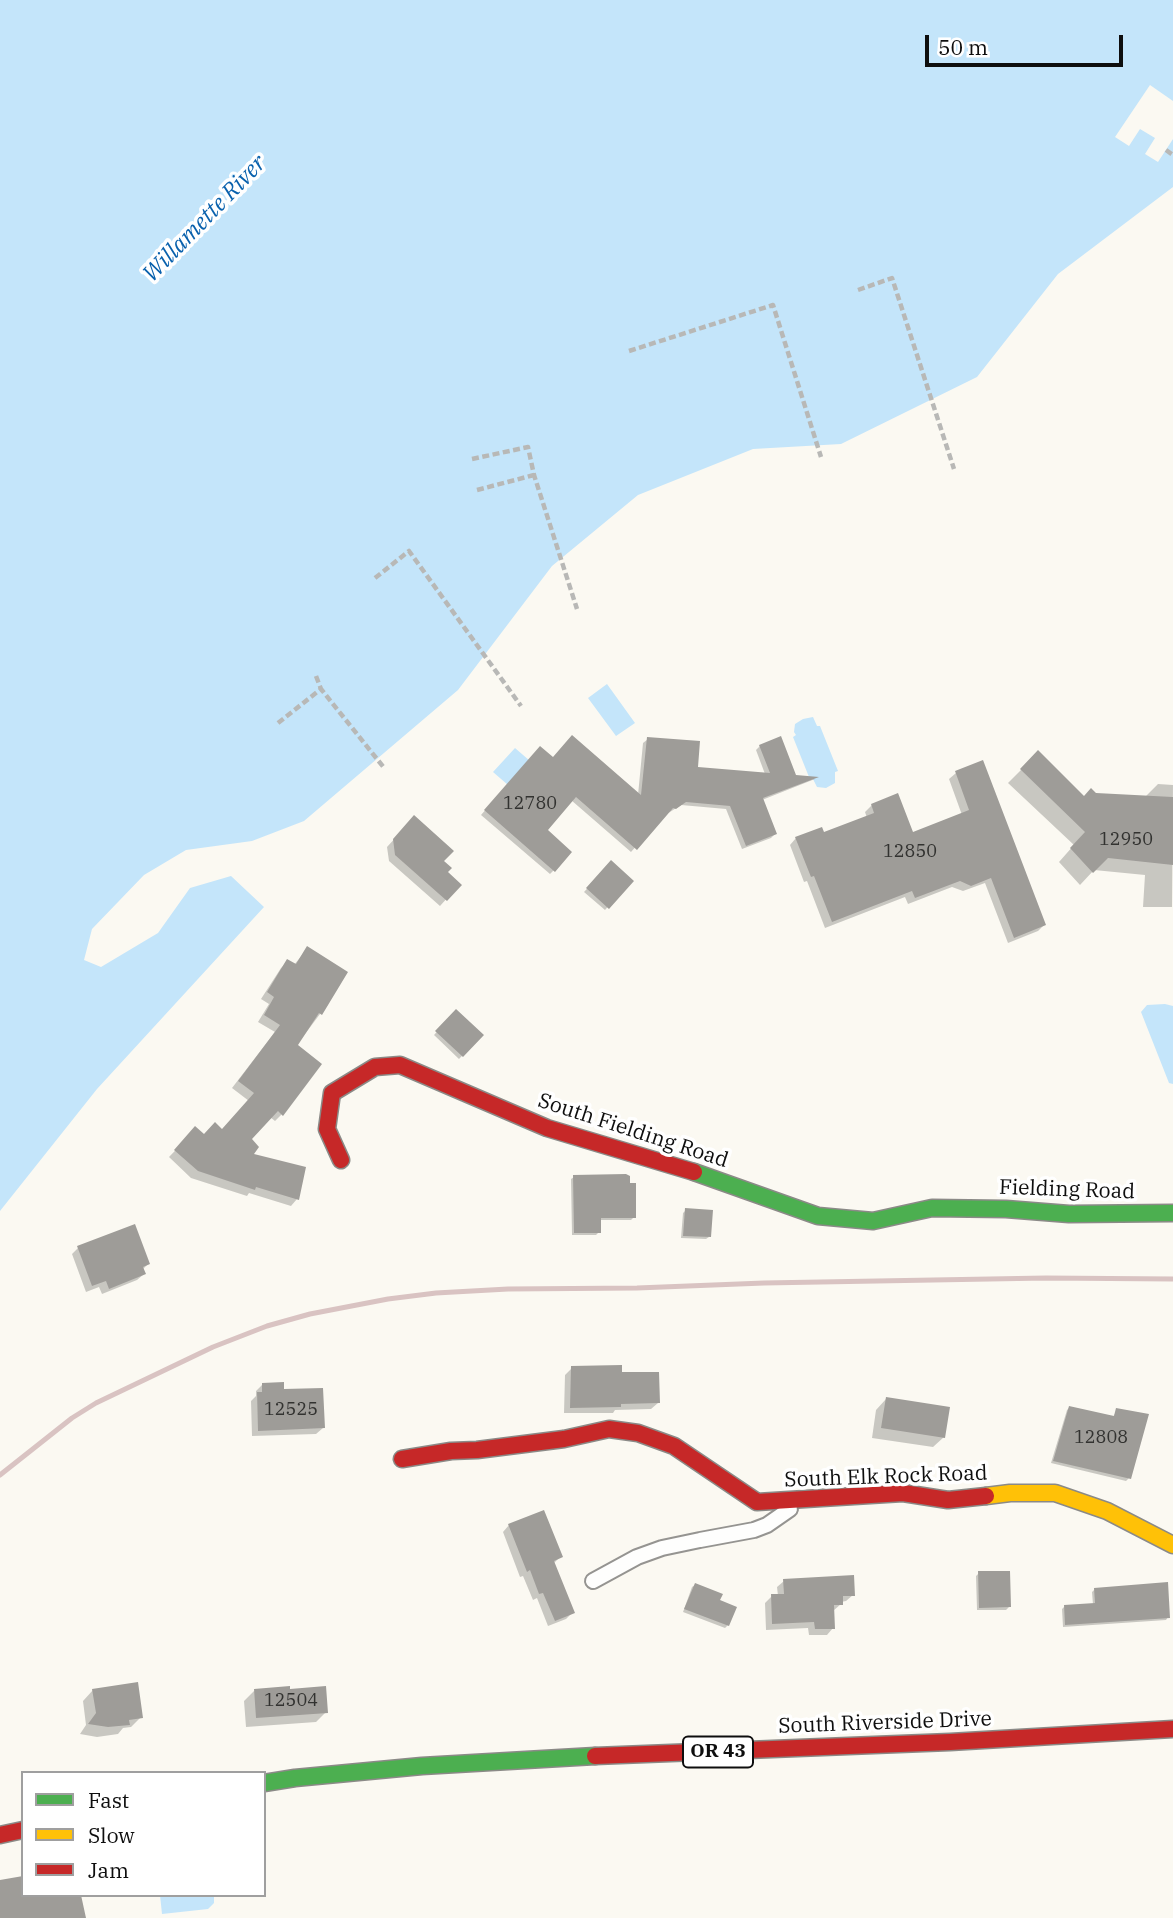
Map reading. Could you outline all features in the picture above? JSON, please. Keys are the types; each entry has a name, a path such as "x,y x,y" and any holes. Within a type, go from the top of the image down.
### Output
{"street":[{"name":"South Fielding Road","path":"341,1160 327,1129 332,1093 375,1067 400,1065 547,1128 702,1174 818,1216 873,1221 932,1209 960,1209"},
{"name":"Fielding Road","path":"960,1209 1006,1209 1069,1214 1173,1213"},
{"name":"South Elk Rock Road","path":"402,1459 564,1439 609,1429 638,1433 674,1446 757,1502 903,1493 948,1500 1010,1493 1055,1493 1098,1507 1173,1545"},
{"name":"South Riverside Drive","path":"266,1783 435,1765 553,1758 950,1742 1173,1729"},
{"path":"0,1835 21,1830"}],"lane":[{"path":"593,1581 637,1557 662,1548 754,1530 767,1525 802,1500"}],"path":[{"path":"1166,150 1173,155"},
{"path":"858,290 892,278 954,469"},
{"path":"629,351 773,305 821,457"},
{"path":"472,459 528,447 534,475 577,609"},
{"path":"477,490 534,475"},
{"path":"375,578 410,551 521,706"},
{"path":"316,676 321,689 384,769"},
{"path":"278,723 321,689"}],"water":[{"name":"Willamette River","path":"0,0 1173,0 1173,187 1058,274 977,377 841,444 753,449 638,495 552,566 458,690 304,821 252,841 186,850 144,875 92,929 84,960 101,967 158,933 190,888 231,876 264,907 97,1089 0,1211"},
{"path":"607,684 635,723 616,736 588,698"},
{"path":"813,717 817,726 820,726 838,771 835,772 835,783 826,788 817,787 812,777 809,777 793,737 796,735 795,724"},
{"path":"515,748 530,761 508,785 493,772"},
{"path":"1147,1005 1173,1006 1173,1084 1169,1083 1141,1012"},
{"path":"160,1897 214,1897 214,1903 208,1909 162,1914"}],"pier":[{"path":"1150,85 1173,101 1173,139 1158,162 1145,154 1155,138 1140,129 1129,146 1115,137"}],"building":[{"path":"572,735 641,795 647,737 700,741 698,767 770,773 759,745 781,736 796,775 819,777 763,798 777,834 746,846 730,806 686,802 676,809 673,808 637,850 576,797 548,830 572,852 555,872 484,810 540,746 553,757"},
{"path":"1038,750 1084,796 1091,788 1096,793 1173,797 1173,865 1108,858 1093,873 1070,848 1085,832 1020,769"},
{"path":"983,760 1046,925 1014,938 991,878 971,886 960,881 915,898 912,891 832,922 795,837 822,827 824,832 874,813 871,804 898,793 913,832 969,810 955,771"},
{"path":"414,815 454,851 444,861 452,868 448,872 462,885 447,901 395,855 393,839"},
{"path":"611,860 634,881 609,909 586,888"},
{"path":"307,946 348,972 322,1015 319,1013 298,1045 322,1064 283,1116 278,1111 252,1139 259,1147 254,1154 306,1167 299,1200 256,1187 255,1190 198,1171 174,1150 195,1126 204,1134 215,1122 222,1129 254,1093 238,1081 280,1025 264,1015 274,997 267,992 287,959 296,964"},
{"path":"456,1009 484,1035 463,1057 435,1031"},
{"path":"573,1175 630,1176 630,1183 636,1183 636,1218 601,1218 601,1233 574,1233"},
{"path":"685,1208 713,1210 711,1237 683,1236"},
{"path":"135,1224 150,1264 143,1267 146,1274 109,1289 106,1281 92,1286 77,1246"},
{"path":"622,1365 622,1372 659,1372 660,1403 570,1408 571,1366"},
{"path":"284,1382 284,1389 323,1388 325,1428 258,1431 257,1392 262,1392 262,1383"},
{"path":"886,1397 950,1407 945,1438 881,1428"},
{"path":"1069,1406 1114,1416 1116,1408 1149,1414 1131,1479 1053,1461"},
{"path":"544,1510 563,1557 554,1561 575,1613 555,1621 543,1593 539,1594 530,1570 527,1572 508,1524"},
{"path":"978,1571 1010,1571 1011,1607 979,1608"},
{"path":"854,1575 855,1596 843,1596 843,1605 834,1605 835,1629 815,1629 814,1622 772,1624 771,1594 784,1594 783,1579"},
{"path":"1168,1582 1170,1618 1065,1625 1064,1605 1095,1603 1094,1588"},
{"path":"695,1583 723,1594 720,1600 737,1607 729,1626 684,1609"},
{"path":"138,1682 143,1718 129,1720 130,1725 108,1727 88,1724 96,1713 92,1689"},
{"path":"290,1686 290,1689 326,1686 328,1713 256,1718 254,1689"},
{"path":"21,1876 21,1897 81,1897 86,1918 0,1918 0,1880"}],"railway":[{"path":"0,1475 72,1418 96,1403 213,1347 267,1326 310,1314 388,1299 508,1289 1046,1278 1173,1279"}],"traffic: fast":[{"path":"694,1172 818,1216 873,1221 932,1208 1006,1209 1069,1214 1173,1213"},
{"path":"266,1783 422,1766 595,1756"}],"traffic: slow":[{"path":"986,1496 1055,1493 1107,1511 1173,1545"}],"traffic: jam":[{"path":"341,1160 327,1129 332,1093 375,1067 400,1065 547,1128 694,1172"},
{"path":"402,1459 564,1439 609,1429 638,1433 674,1446 757,1502 903,1493 948,1500 986,1496"},
{"path":"595,1756 950,1742 1173,1729"},
{"path":"0,1835 21,1830"}]}
